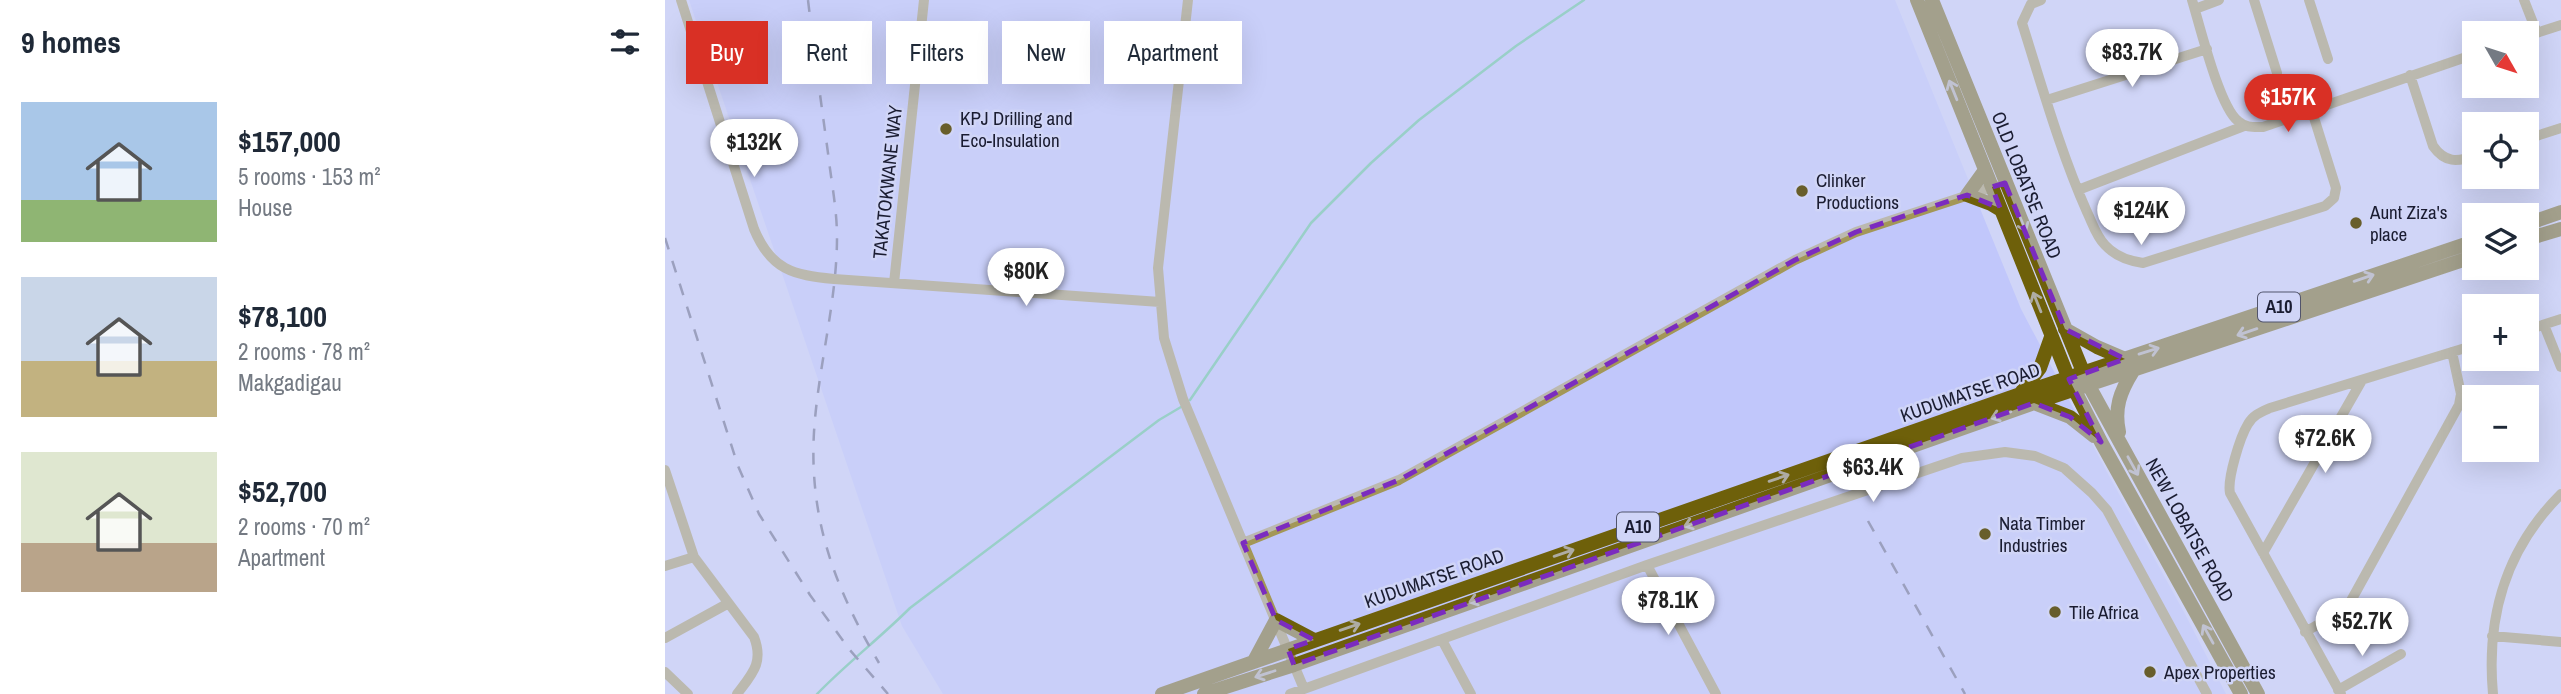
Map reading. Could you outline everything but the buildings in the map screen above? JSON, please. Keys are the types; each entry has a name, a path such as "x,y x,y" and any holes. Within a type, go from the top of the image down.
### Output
{"main road":[{"path":"1917,0 1985,170 1999,185 2001,210 2051,337 2079,382 2101,442 2241,694"},
{"name":"OLD LOBATSE ROAD","path":"1932,0 1999,185 2066,329 2079,382"},
{"path":"1985,170 1967,195 2001,210"},
{"path":"2539,220 2561,212"},
{"path":"2539,235 2561,229"},
{"name":"KUDUMATSE ROAD","path":"1205,694 2034,403 2079,382 2462,246"},
{"name":"KUDUMATSE ROAD","path":"2129,365 2462,260"},
{"path":"2066,329 2129,365 2118,401 2117,421 2121,442"},
{"path":"2020,394 2040,368 2051,337"},
{"name":"KUDUMATSE ROAD","path":"1162,694 2020,394 2079,382"},
{"name":"NEW LOBATSE ROAD","path":"2079,382 2121,442 2258,694"},
{"path":"2034,403 2070,417 2101,442"},
{"path":"1254,660 1276,620 1314,640"}],"street":[{"path":"681,0 754,229 765,252 784,269 798,275 1160,302"},
{"name":"TAKATOKWANE WAY","path":"894,283 924,0"},
{"path":"1188,0 1158,268 1164,338 1183,400 1304,689"},
{"path":"2041,0 2031,4 2022,23 2078,190 2105,246 2131,261 2143,263 2325,206 2334,198 2336,188 2311,108"},
{"path":"2219,0 2193,5 2230,111 2244,126"},
{"path":"2254,0 2277,74"},
{"path":"2309,0 2328,59"},
{"path":"2524,0 2529,21"},
{"path":"2539,32 2561,25"},
{"path":"2047,100 2207,48"},
{"path":"2078,190 2244,126 2263,127 2311,108 2462,58"},
{"path":"2410,75 2433,146 2439,155 2447,160 2462,159"},
{"path":"2539,135 2561,128"},
{"path":"1243,543 1399,480 1794,260 1856,232 1999,185"},
{"path":"2539,326 2561,319"},
{"path":"2544,325 2561,368"},
{"path":"2401,654 2340,692 2228,486 2247,424 2256,414 2462,349"},
{"path":"2305,632 2347,608 2459,405 2461,394 2452,352"},
{"path":"2263,553 2361,382"},
{"path":"1290,694 1647,565 1962,458 2005,452 2035,456 2064,468 2107,510 2207,694"},
{"path":"665,470 667,483 694,557 754,637 758,648 759,661 737,694"},
{"path":"2493,694 2492,636 2499,598 2508,570 2546,509 2561,494"},
{"path":"665,566 694,557"},
{"path":"1647,565 1716,694"},
{"path":"665,638 727,604"},
{"path":"2492,636 2561,642"},
{"path":"1442,640 1471,694"},
{"path":"667,678 688,694"}],"highlighted area":[{"path":"2005,183 2065,329 2125,359 2069,379 2101,442 2070,417 2034,403 1294,665 1288,649 1314,640 1276,620 1243,543 1399,480 1795,260 1856,232 1967,195 2000,208 1992,187"}],"shaded area":[{"path":"689,0 1895,0 2021,309 2226,694 943,694 902,626 718,84 768,84 768,21 696,21"}],"waterway":[{"path":"1190,400 1311,223 1419,120 1516,46 1584,0"},
{"path":"817,694 910,608 1159,420 1181,407"}],"railway":[{"path":"808,0 837,237 834,286 814,432 816,495 828,552 838,580 879,663"},
{"path":"665,238 738,466 759,514 810,595 849,649 888,694"},
{"path":"1868,521 1965,694"}],"place":[{"name":"KPJ Drilling and Eco-Insulation","path":"946,129"},
{"name":"Clinker Productions","path":"1802,191"},
{"name":"Aunt Ziza's place","path":"2356,223"},
{"name":"Nata Timber Industries","path":"1985,534"},
{"name":"Tile Africa","path":"2055,612"},
{"name":"Apex Properties","path":"2150,672"}]}
